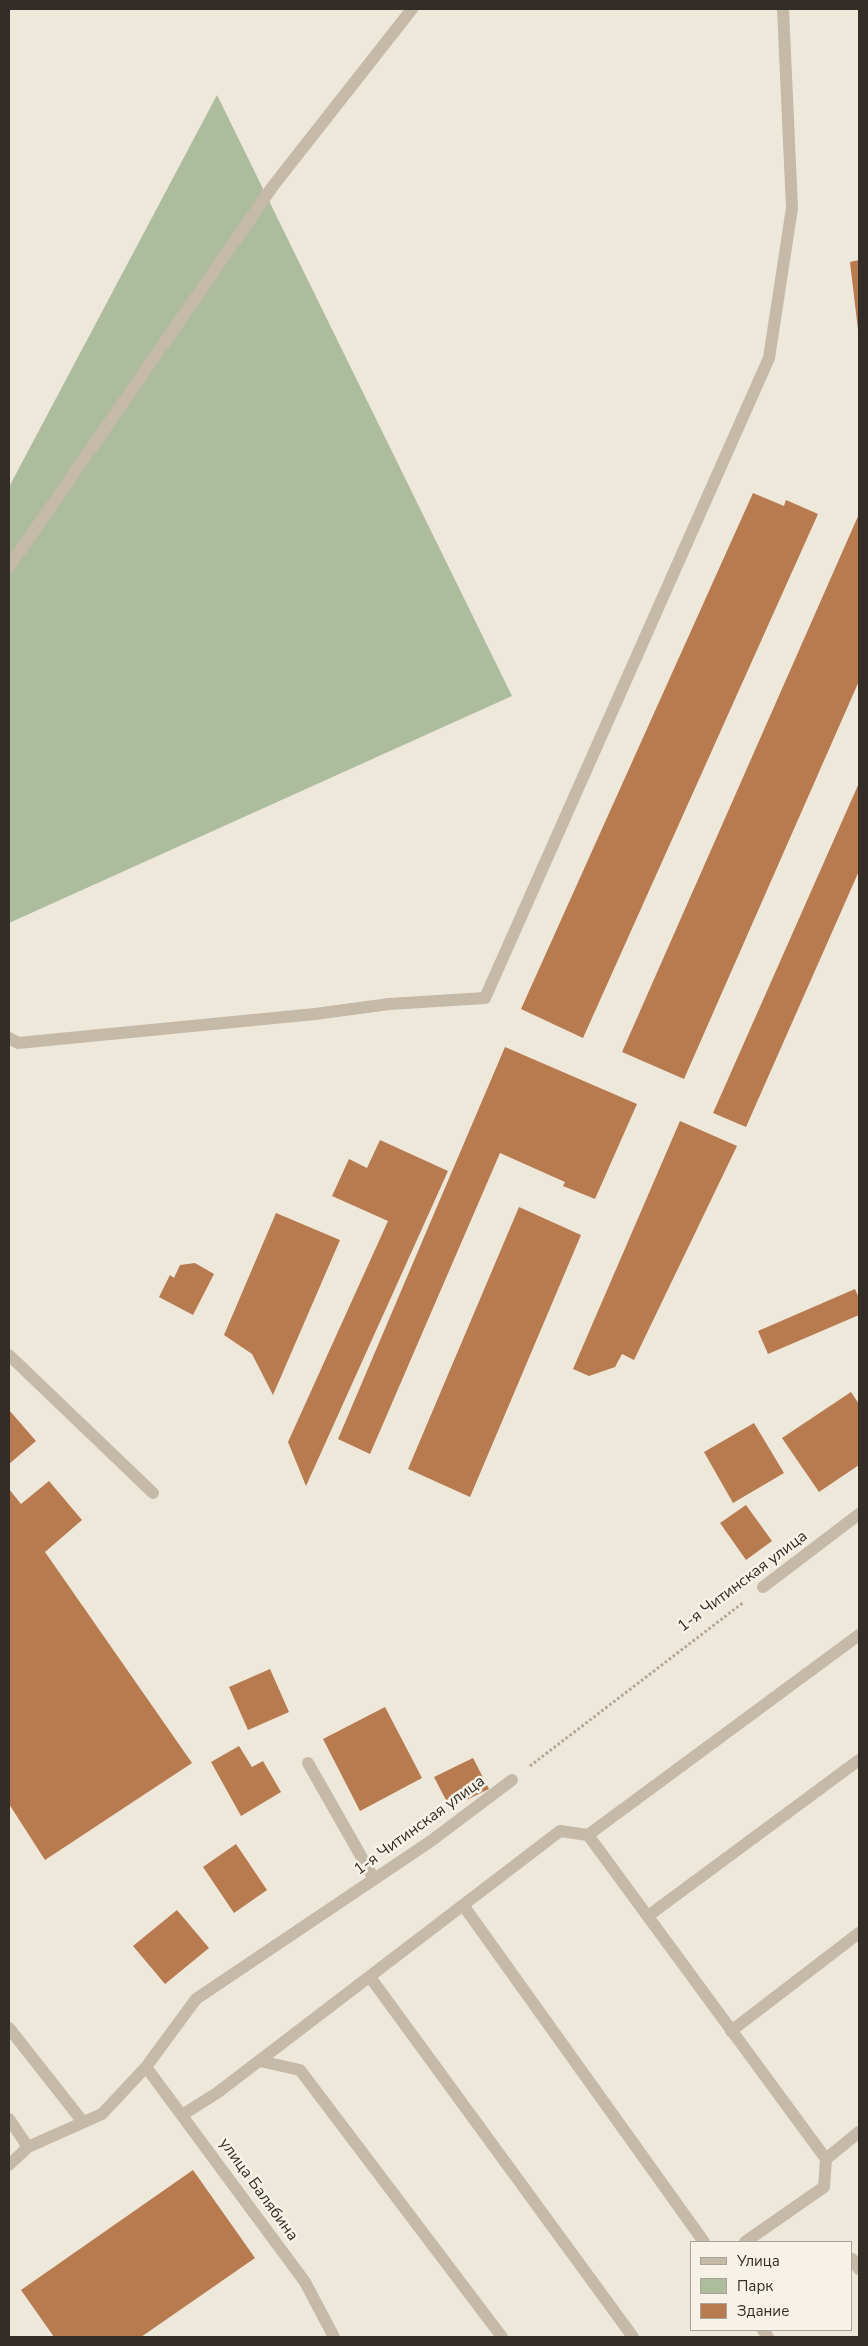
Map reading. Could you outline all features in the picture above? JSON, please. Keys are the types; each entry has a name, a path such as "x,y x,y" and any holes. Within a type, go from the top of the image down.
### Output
{"street":[{"path":"9,567 273,186 412,9"},
{"path":"9,1038 18,1043 315,1014 389,1004 485,998 769,358 792,208 783,9"},
{"path":"9,1355 153,1493"},
{"name":"1-я Читинская улица","path":"763,1588 859,1514"},
{"path":"182,2115 217,2093 260,2061 560,1831 588,1835 859,1635"},
{"path":"648,1916 859,1760"},
{"path":"308,1763 374,1879"},
{"name":"1-я Читинская улица","path":"9,2165 28,2147 102,2114 146,2067 196,1999 431,1841 512,1780"},
{"path":"588,1835 826,2159 824,2187 746,2241"},
{"path":"463,1905 703,2241"},
{"path":"732,2030 859,1933"},
{"path":"370,1976 633,2337"},
{"path":"9,2028 83,2122"},
{"path":"260,2061 300,2070 502,2337"},
{"name":"улица Балябина","path":"146,2067 305,2282 334,2337"},
{"path":"9,2119 28,2147"},
{"path":"826,2159 859,2132"}],"path":[{"name":"1-я Читинская улица","path":"512,1780 763,1588"}],"green space":[{"path":"217,95 512,696 9,923 9,487"}],"building":[{"path":"859,260 859,330 858,330 850,262"},
{"path":"753,493 784,506 786,500 818,514 583,1038 521,1009"},
{"path":"859,514 859,681 684,1079 622,1052"},
{"path":"859,783 859,871 746,1127 713,1113"},
{"path":"505,1047 637,1104 595,1199 563,1186 565,1182 500,1153 370,1454 338,1439"},
{"path":"680,1121 737,1146 634,1360 622,1354 615,1367 589,1376 573,1369"},
{"path":"380,1140 448,1171 306,1486 288,1442 388,1221 332,1196 349,1159 367,1168"},
{"path":"519,1207 581,1235 470,1497 408,1469"},
{"path":"276,1213 340,1240 273,1395 252,1354 224,1335"},
{"path":"195,1263 214,1274 193,1315 159,1297 170,1275 174,1278 180,1265"},
{"path":"855,1289 859,1298 859,1315 768,1354 758,1331"},
{"path":"851,1392 859,1404 859,1465 819,1492 782,1438"},
{"path":"9,1410 36,1441 9,1464"},
{"path":"754,1423 784,1473 733,1503 704,1452"},
{"path":"49,1481 82,1520 45,1552 192,1763 45,1860 9,1804 9,1489 21,1504"},
{"path":"746,1505 772,1541 746,1560 720,1523"},
{"path":"270,1669 289,1712 248,1730 229,1687"},
{"path":"385,1707 422,1778 360,1811 323,1739"},
{"path":"239,1746 252,1767 263,1761 281,1792 241,1816 211,1762"},
{"path":"473,1758 489,1789 450,1808 434,1777"},
{"path":"236,1844 267,1890 234,1913 203,1867"},
{"path":"177,1910 209,1948 165,1984 133,1946"},
{"path":"193,2170 255,2258 141,2337 54,2337 21,2290"}]}
